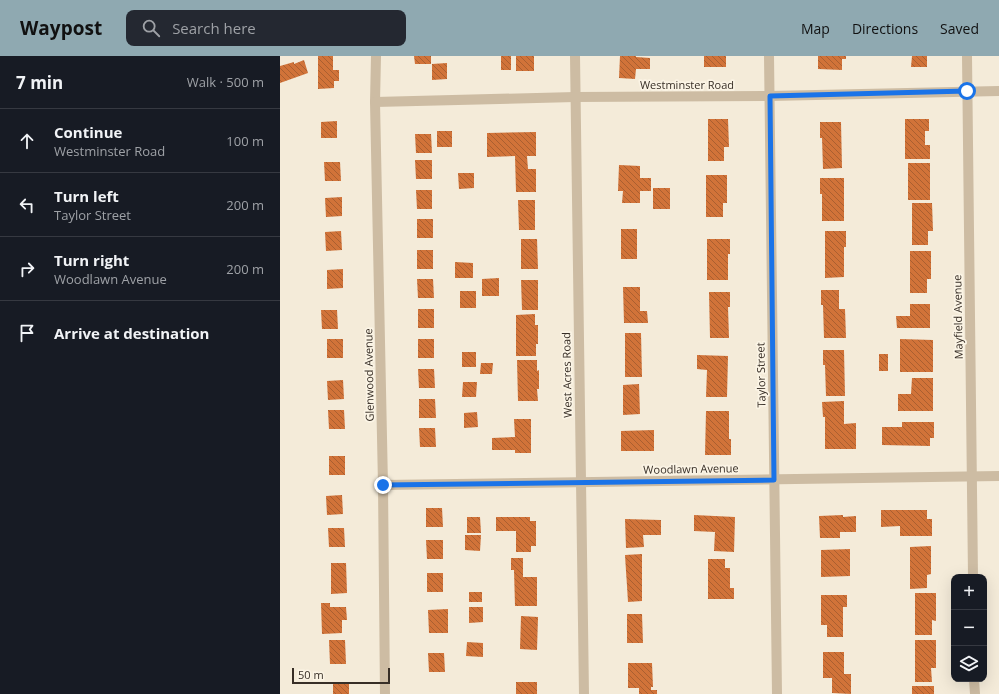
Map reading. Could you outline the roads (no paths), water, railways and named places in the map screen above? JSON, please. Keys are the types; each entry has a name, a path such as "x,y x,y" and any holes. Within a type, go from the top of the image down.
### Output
{"street":[{"name":"Glenwood Avenue","path":"376,56 375,102 383,485 385,694"},
{"name":"West Acres Road","path":"575,56 584,694"},
{"name":"Taylor Street","path":"769,56 777,694"},
{"name":"Mayfield Avenue","path":"967,56 973,574"},
{"name":"Westminster Road","path":"375,102 575,97 770,96 999,91"},
{"name":"Woodlawn Avenue","path":"383,485 999,476"},
{"path":"974,682 975,694"}]}
